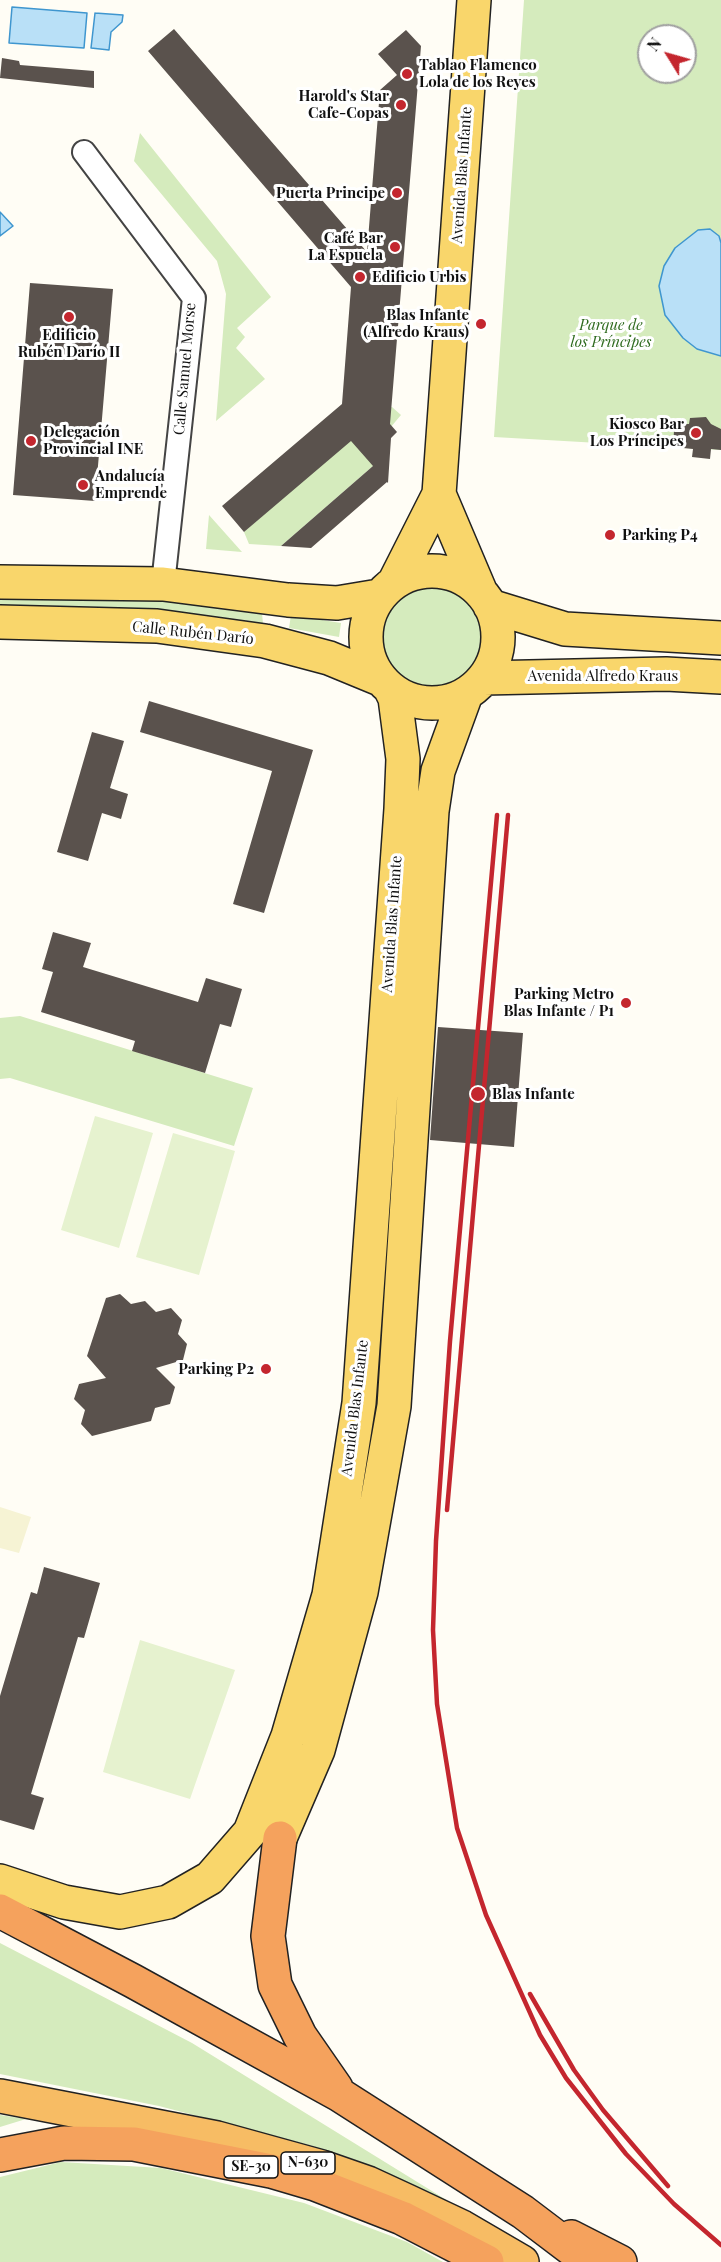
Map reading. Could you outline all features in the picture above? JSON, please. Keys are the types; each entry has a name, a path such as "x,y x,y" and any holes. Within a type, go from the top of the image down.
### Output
{"highway":[{"path":"280,1838 268,1936 274,1985 300,2036 340,2095"},
{"path":"0,1911 340,2095 523,2212 589,2262"},
{"name":"N-630","path":"0,2096 217,2138 322,2167 368,2183 462,2227 522,2262"},
{"name":"SE-30","path":"0,2155 64,2144 134,2144 271,2171 315,2184 392,2214 487,2262"},
{"path":"523,2212 620,2262"}],"main road":[{"name":"Avenida Blas Infante","path":"439,494 474,0"},
{"path":"439,494 387,590 369,616 365,638 369,659 386,684 409,700 428,704 447,702 475,686"},
{"path":"280,1838 318,1750 361,1592 394,1406 432,811 438,771 475,686 493,661 498,643 497,624 439,494"},
{"path":"0,582 163,584 296,601 337,603 387,590 411,574 430,571 449,573 466,580 486,600 565,629 721,638"},
{"name":"Calle Rubén Darío","path":"0,622 157,626 279,643 329,658 386,684"},
{"name":"Avenida Alfredo Kraus","path":"475,686 666,674 721,677"},
{"name":"Avenida Blas Infante","path":"0,1881 64,1902 120,1912 168,1902 210,1878 250,1832 288,1736 329,1594 359,1402 403,759 394,698 386,684"}],"street":[{"name":"Calle Samuel Morse","path":"84,152 194,298 163,584"}],"shaded area":[{"path":"0,1507 31,1517 19,1553 0,1548"}],"green space":[{"name":"Parque de los Príncipes","path":"524,0 721,0 721,450 494,437"},
{"path":"140,133 271,297 237,328 245,337 236,348 265,379 216,421 226,294 217,261 134,161"},
{"path":"392,407 401,415 390,428 373,466 281,546 249,544 244,532 382,409"},
{"path":"209,515 242,552 206,549"},
{"path":"433,588 453,592 470,603 481,620 485,640 481,660 470,677 453,688 433,692 413,688 396,677 385,660 381,640 385,620 396,603 413,592"},
{"path":"0,594 156,600 262,613 263,624 179,612 0,607"},
{"path":"291,615 341,623 339,637 289,628"},
{"path":"20,1016 253,1088 234,1146 10,1078 0,1079 0,1018"},
{"path":"95,1116 153,1133 119,1248 61,1230"},
{"path":"173,1133 235,1151 199,1275 136,1257"},
{"path":"140,1640 235,1670 190,1799 103,1772"},
{"path":"0,1943 192,2043 500,2233 391,2175 313,2146 159,2106 0,2074"},
{"path":"0,2115 26,2119 0,2127"},
{"path":"61,2162 161,2168 304,2203 407,2242 443,2262 0,2262 0,2177"}],"water":[{"path":"12,7 87,13 84,48 9,43"},
{"path":"95,13 123,15 122,22 111,32 109,50 91,48"},
{"path":"0,212 13,226 0,236"},
{"path":"710,229 719,236 721,243 721,356 697,349 683,338 665,315 659,286 664,266 675,248 698,230"}],"building":[{"name":"Edificio Urbis","path":"174,29 367,252 380,90 397,75 378,54 406,30 421,46 390,424 397,432 391,438 388,483 311,548 281,546 373,466 351,441 244,532 222,506 342,404 351,287 148,51"},
{"path":"2,58 19,61 20,65 94,71 94,88 0,78"},
{"path":"30,283 113,289 95,501 13,495"},
{"path":"706,417 711,424 721,429 721,450 711,449 710,459 692,457 693,449 673,447 674,431 681,431 682,424 689,424 690,418"},
{"path":"149,701 313,750 264,913 233,904 272,771 140,732"},
{"path":"92,732 124,741 110,788 128,794 121,819 102,813 88,861 57,852"},
{"path":"53,932 91,943 83,967 198,1002 206,978 242,989 231,1027 220,1024 205,1073 132,1051 135,1041 41,1012 53,972 42,969"},
{"path":"438,1027 523,1033 514,1147 430,1140"},
{"path":"120,1294 131,1304 145,1301 156,1312 171,1308 182,1320 178,1334 187,1344 183,1360 156,1368 175,1387 170,1404 155,1408 151,1421 92,1436 81,1424 85,1410 74,1399 79,1384 106,1378 87,1356 106,1298"},
{"path":"44,1567 100,1583 84,1638 78,1637 31,1794 44,1798 34,1830 0,1820 0,1696 31,1592 37,1594"}],"railway":[{"path":"497,815 450,1341 436,1541 433,1630 437,1704 457,1828 486,1915 540,2035 566,2078 626,2154 674,2204 721,2245"},
{"path":"447,1510 508,815"},
{"path":"530,1994 574,2070 603,2110 668,2186"}],"place":[{"name":"Tablao Flamenco Lola de los Reyes","path":"407,74"},
{"name":"Harold's Star Cafe-Copas","path":"401,105"},
{"name":"Puerta Principe","path":"397,193"},
{"name":"Café Bar La Espuela","path":"395,247"},
{"name":"Edificio Urbis","path":"360,277"},
{"name":"Edificio Rubén Darío II","path":"69,317"},
{"name":"Blas Infante (Alfredo Kraus)","path":"481,324"},
{"name":"Kiosco Bar Los Príncipes","path":"696,433"},
{"name":"Delegación Provincial INE","path":"31,441"},
{"name":"Andalucía Emprende","path":"83,485"},
{"name":"Parking P4","path":"610,535"},
{"name":"Parking Metro Blas Infante / P1","path":"626,1003"},
{"name":"Blas Infante","path":"478,1094"},
{"name":"Parking P2","path":"266,1369"}]}
